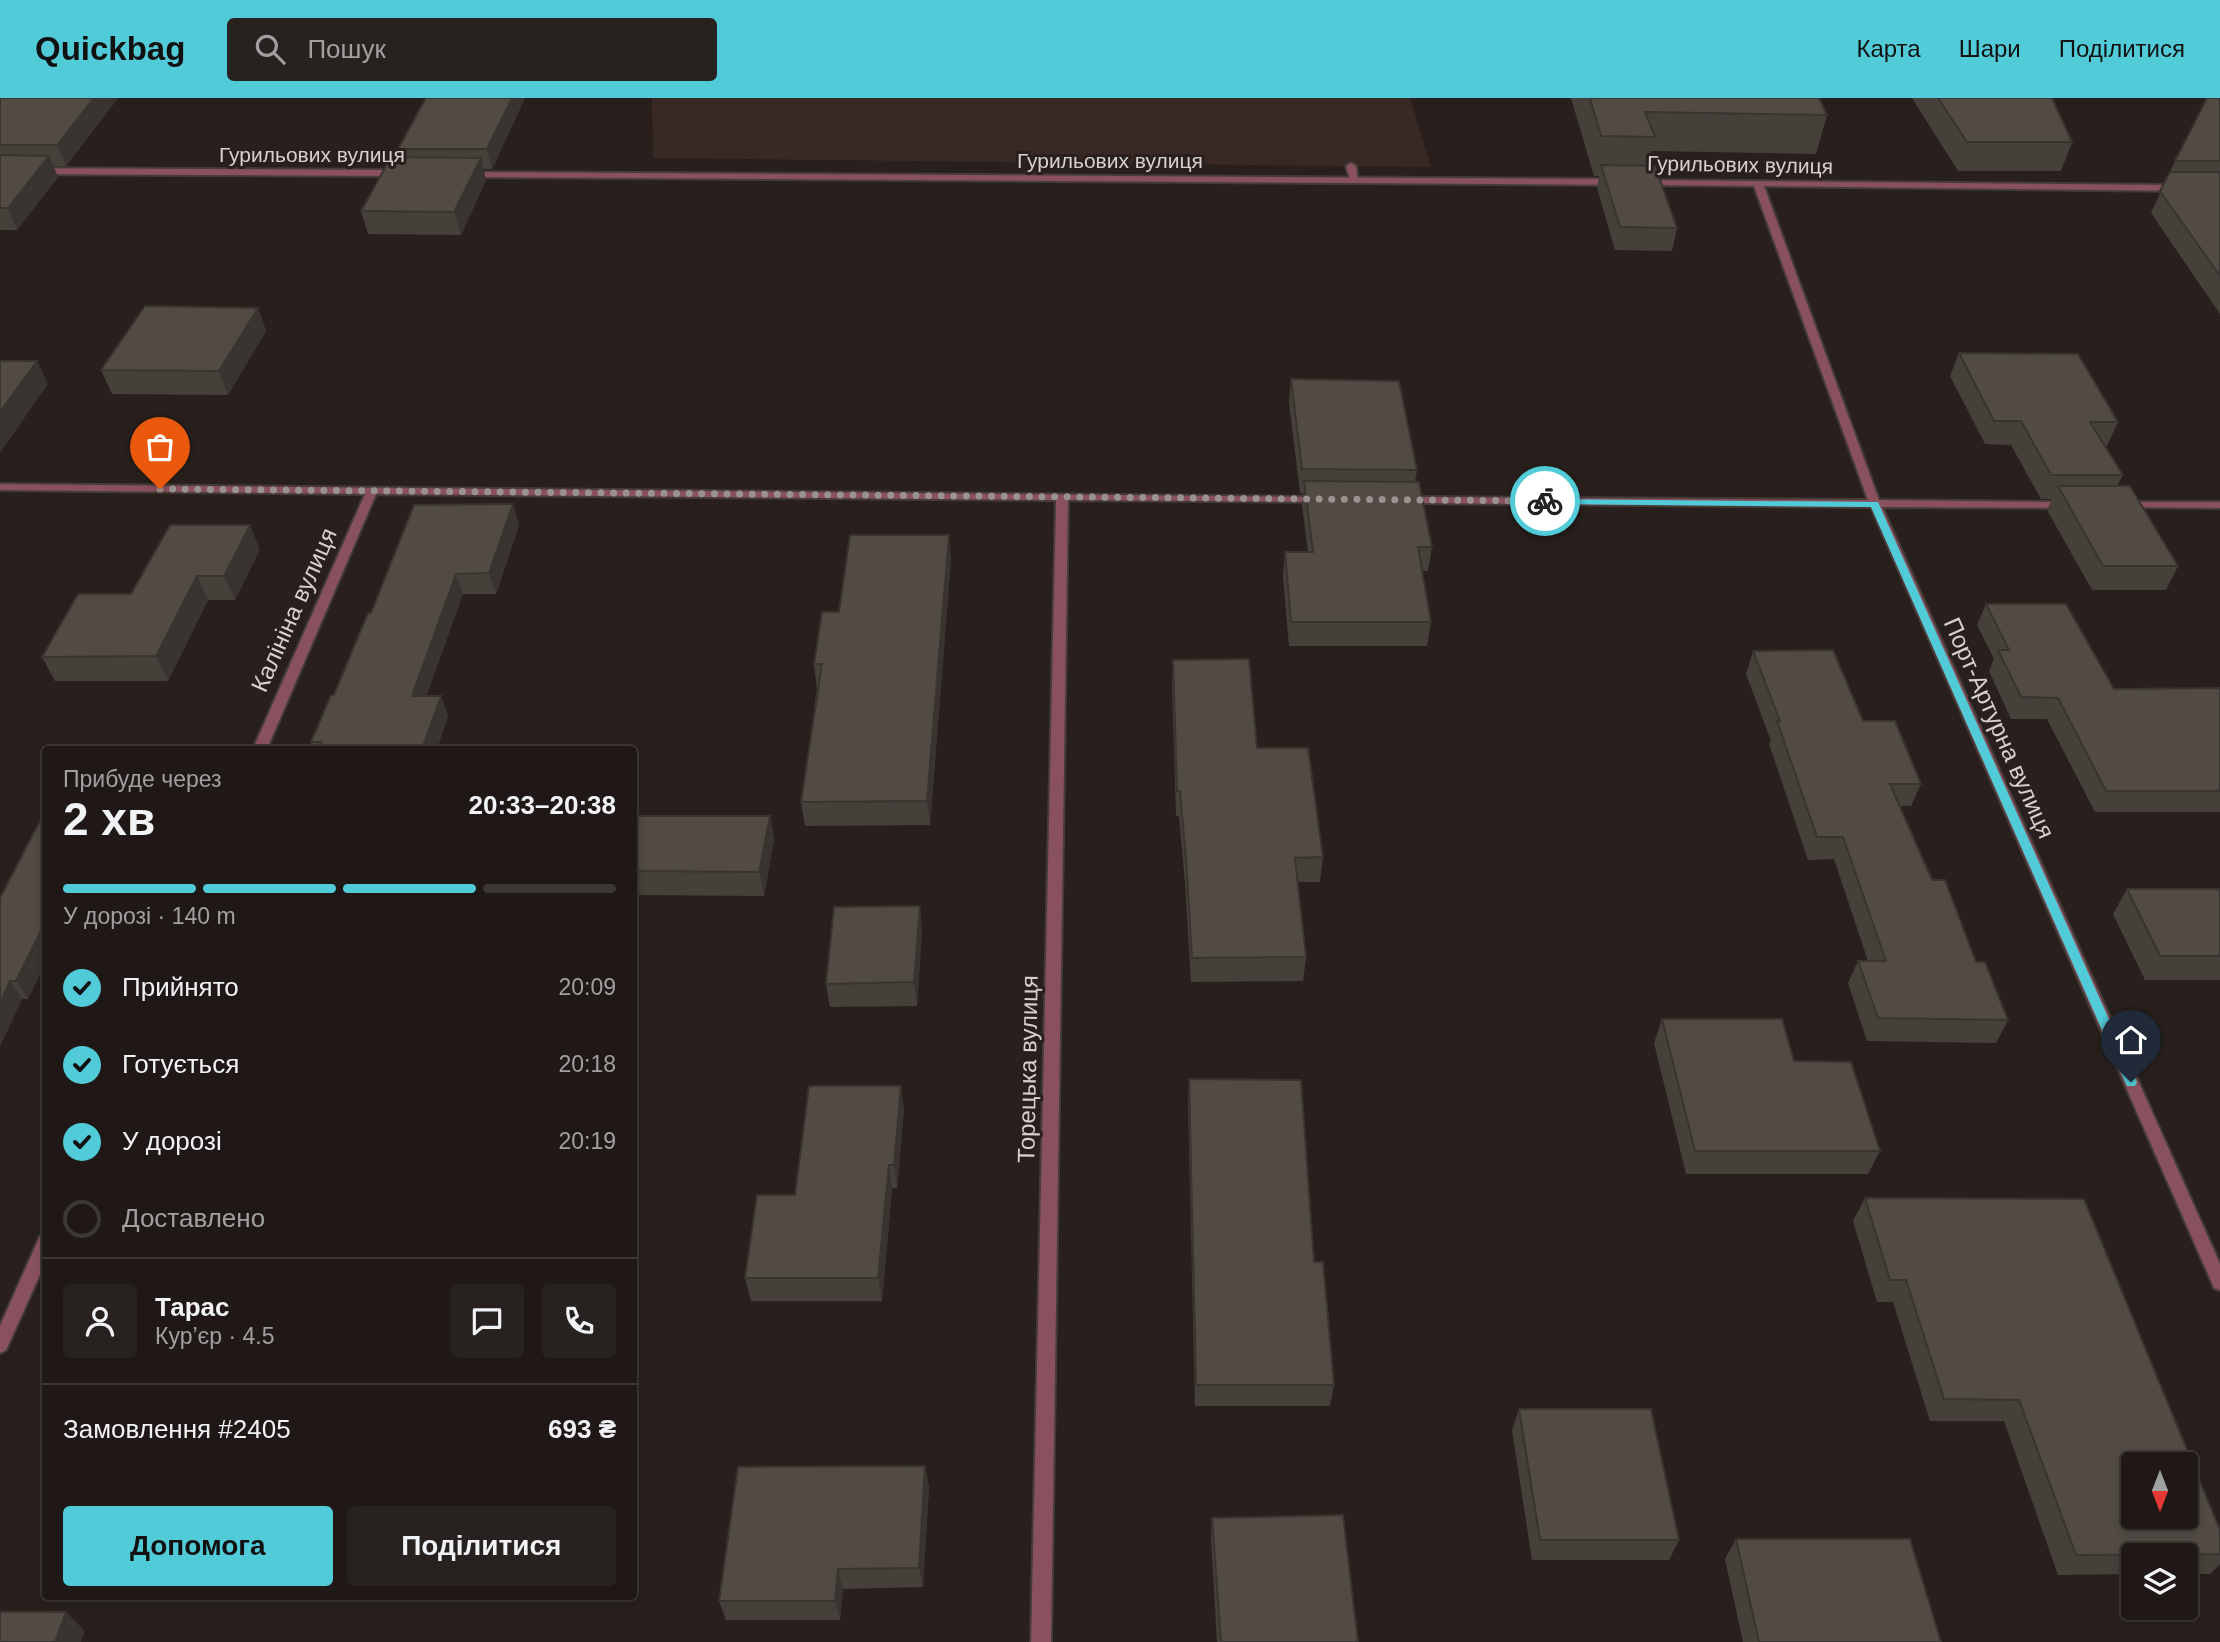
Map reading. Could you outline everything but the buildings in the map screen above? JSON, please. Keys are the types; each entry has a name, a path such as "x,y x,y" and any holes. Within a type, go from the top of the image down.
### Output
{"street":[{"path":"1351,166 1355,180"},
{"name":"Гурильових вулиця","path":"0,171 405,173"},
{"name":"Гурильових вулиця","path":"461,174 1625,182"},
{"name":"Гурильових вулиця","path":"1639,182 2192,188"},
{"name":"Порт-Артурна вулиця","path":"1758,183 1875,504 2220,1283"},
{"path":"0,487 1337,499"},
{"name":"Калініна вулиця","path":"261,746 372,491"},
{"name":"Торецька вулиця","path":"1041,1642 1062,497"},
{"path":"1392,500 2082,505"},
{"path":"2110,505 2220,505"},
{"path":"0,1345 42,1250"}],"shaded area":[{"path":"652,98 1410,98 1431,167 653,158"}],"way so far":[{"path":"160,489 1545,501"}],"route":[{"path":"1545,501 1875,504 2131,1082"}]}
